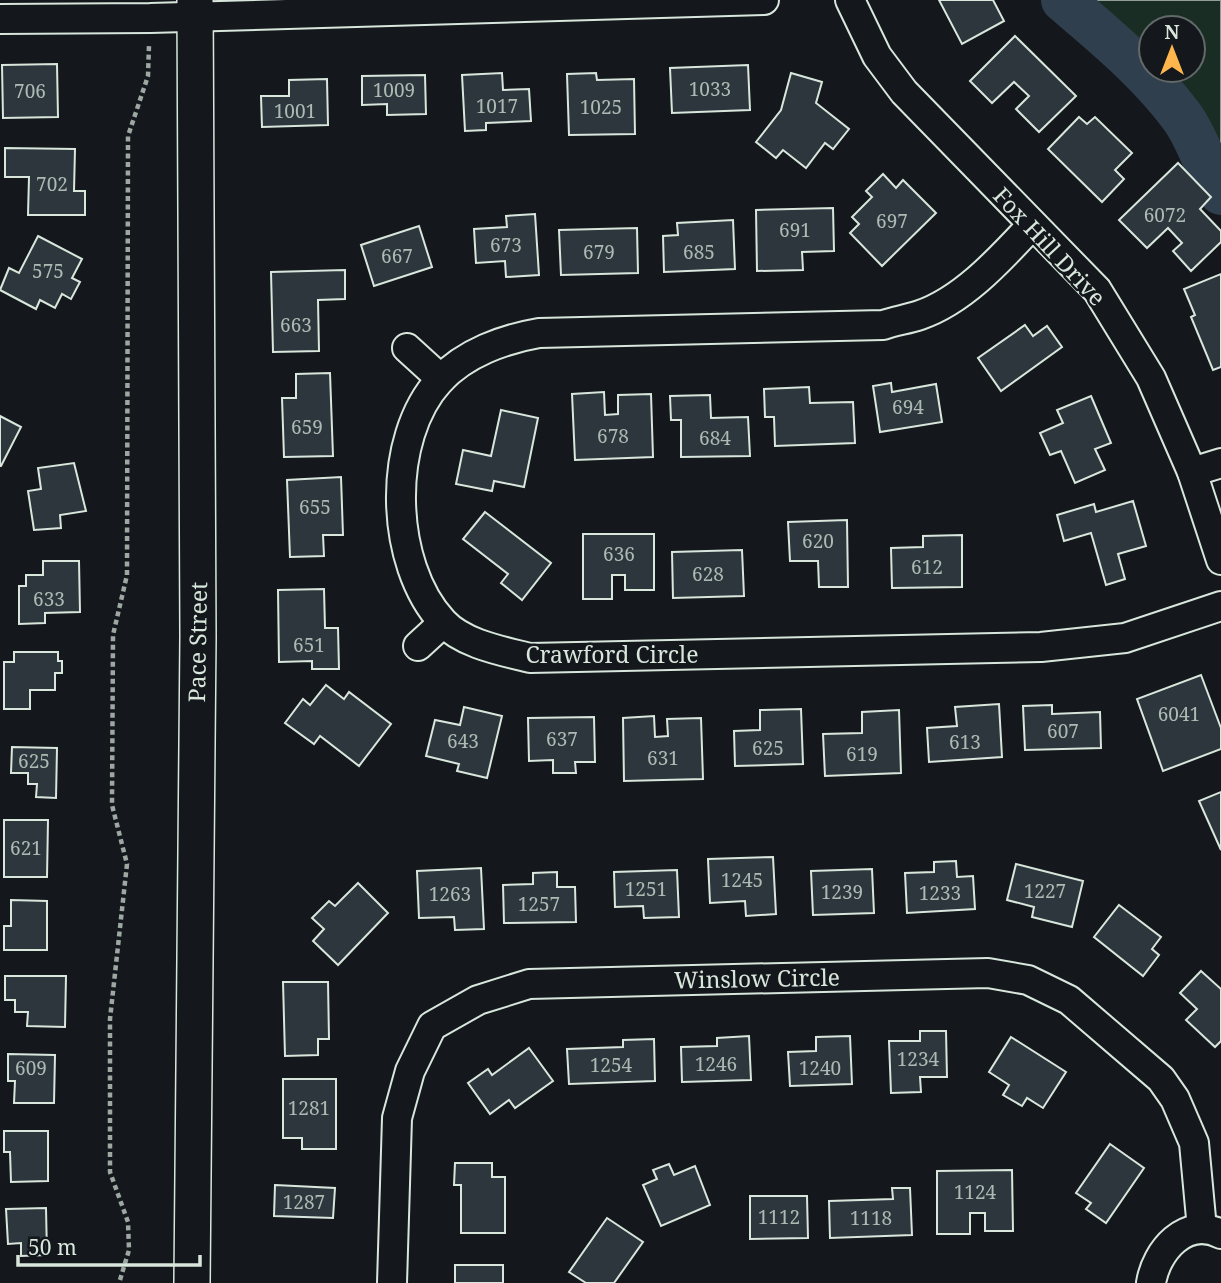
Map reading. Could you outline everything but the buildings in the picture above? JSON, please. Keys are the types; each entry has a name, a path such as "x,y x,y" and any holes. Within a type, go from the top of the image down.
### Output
{"main road":[{"name":"Pace Street","path":"192,1283 198,637 195,8"}],"street":[{"path":"0,19 195,8 764,0"},
{"name":"Fox Hill Drive","path":"850,0 877,56 904,92 1097,290 1151,378 1192,472 1221,560"},
{"name":"Crawford Circle","path":"1032,225 1001,258 953,297 923,314 883,325 539,333 517,336 477,353 441,379 421,405 406,447 401,506 405,545 421,590 443,623 489,648 530,658 1041,647 1125,638 1221,606"},
{"path":"407,348 441,379"},
{"path":"1192,472 1221,463"},
{"path":"418,646 443,623"},
{"name":"Winslow Circle","path":"392,1283 397,1118 410,1071 432,1026 478,999 528,984 988,973 1028,980 1069,1000 1161,1079 1175,1099 1194,1143 1211,1232 1190,1231 1171,1241 1157,1258 1151,1283"}],"path":[{"path":"120,1280 129,1250 128,1222 110,1172 110,1019 127,864 112,805 113,635 127,575 128,136 148,76 149,45"}],"green space":[{"path":"1052,0 1221,0 1221,199 1191,147 1142,84 1207,84 1207,14 1137,14 1137,79"}],"waterway":[{"path":"1063,0 1126,55 1169,101 1188,126 1221,193"}]}
